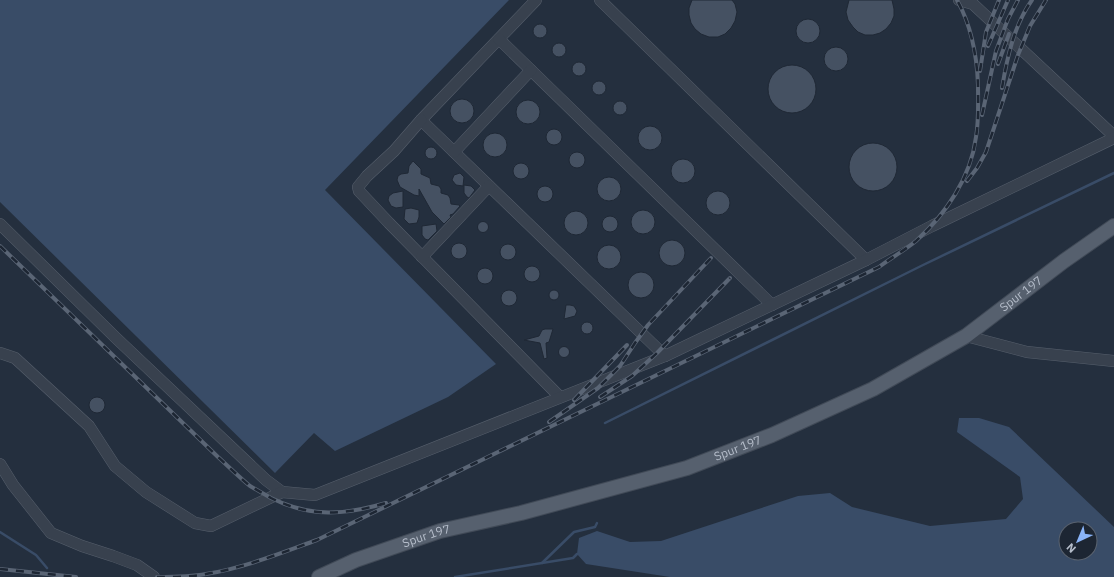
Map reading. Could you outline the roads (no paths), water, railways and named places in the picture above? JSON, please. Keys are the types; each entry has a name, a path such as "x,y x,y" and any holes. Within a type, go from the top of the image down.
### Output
{"main road":[{"name":"Spur 197","path":"318,577 356,560 440,531 521,513 687,468 772,435 873,390 966,336 1064,261 1114,226"}],"street":[{"path":"536,0 421,120 394,151 367,176 358,187 374,207 422,257 560,397"},
{"path":"600,0 866,260"},
{"path":"0,353 15,358 89,426 115,466 146,492 195,523 211,526 282,492 315,495 665,356 866,260 1114,137 975,2 959,0"},
{"path":"499,39 772,305"},
{"path":"454,152 531,70"},
{"path":"421,120 665,356"},
{"path":"422,257 490,186"},
{"path":"0,224 116,338 242,458 266,480 282,492"},
{"path":"966,336 1027,352 1114,361"},
{"path":"0,464 13,485 51,533 82,546 137,565 154,577"}],"water":[{"path":"0,0 509,0 325,190 496,364 448,397 335,451 314,433 275,473 0,202"},
{"path":"959,418 979,418 1009,427 1114,527 1114,577 670,577 586,564 577,554 579,538 597,531 630,542 661,541 798,496 830,493 852,507 930,526 1006,519 1023,499 1020,477 957,432"}],"waterway":[{"path":"605,423 921,266 1114,173"},
{"path":"542,563 574,532 595,527 597,523"},
{"path":"0,532 36,555 47,568"},
{"path":"455,577 573,558 577,554"}],"railway":[{"path":"157,577 194,576 234,568 262,560 317,540 879,267 907,248 927,230 947,207 963,180 973,152 978,118 976,63 970,30 957,0"},
{"path":"980,71 986,32 999,0"},
{"path":"988,46 1008,0"},
{"path":"982,115 996,51 1008,19 1018,0"},
{"path":"1002,88 1012,42 1020,20 1032,0"},
{"path":"967,181 977,168 986,152 1018,55 1030,26 1046,0"},
{"path":"998,64 1009,34"},
{"path":"0,246 218,457 250,486 271,498 300,509 314,512 342,512 386,503"},
{"path":"549,422 598,388 620,366 648,325 711,258"},
{"path":"600,397 632,376 657,353 730,278"},
{"path":"574,400 627,345"},
{"path":"0,569 76,577"}]}
